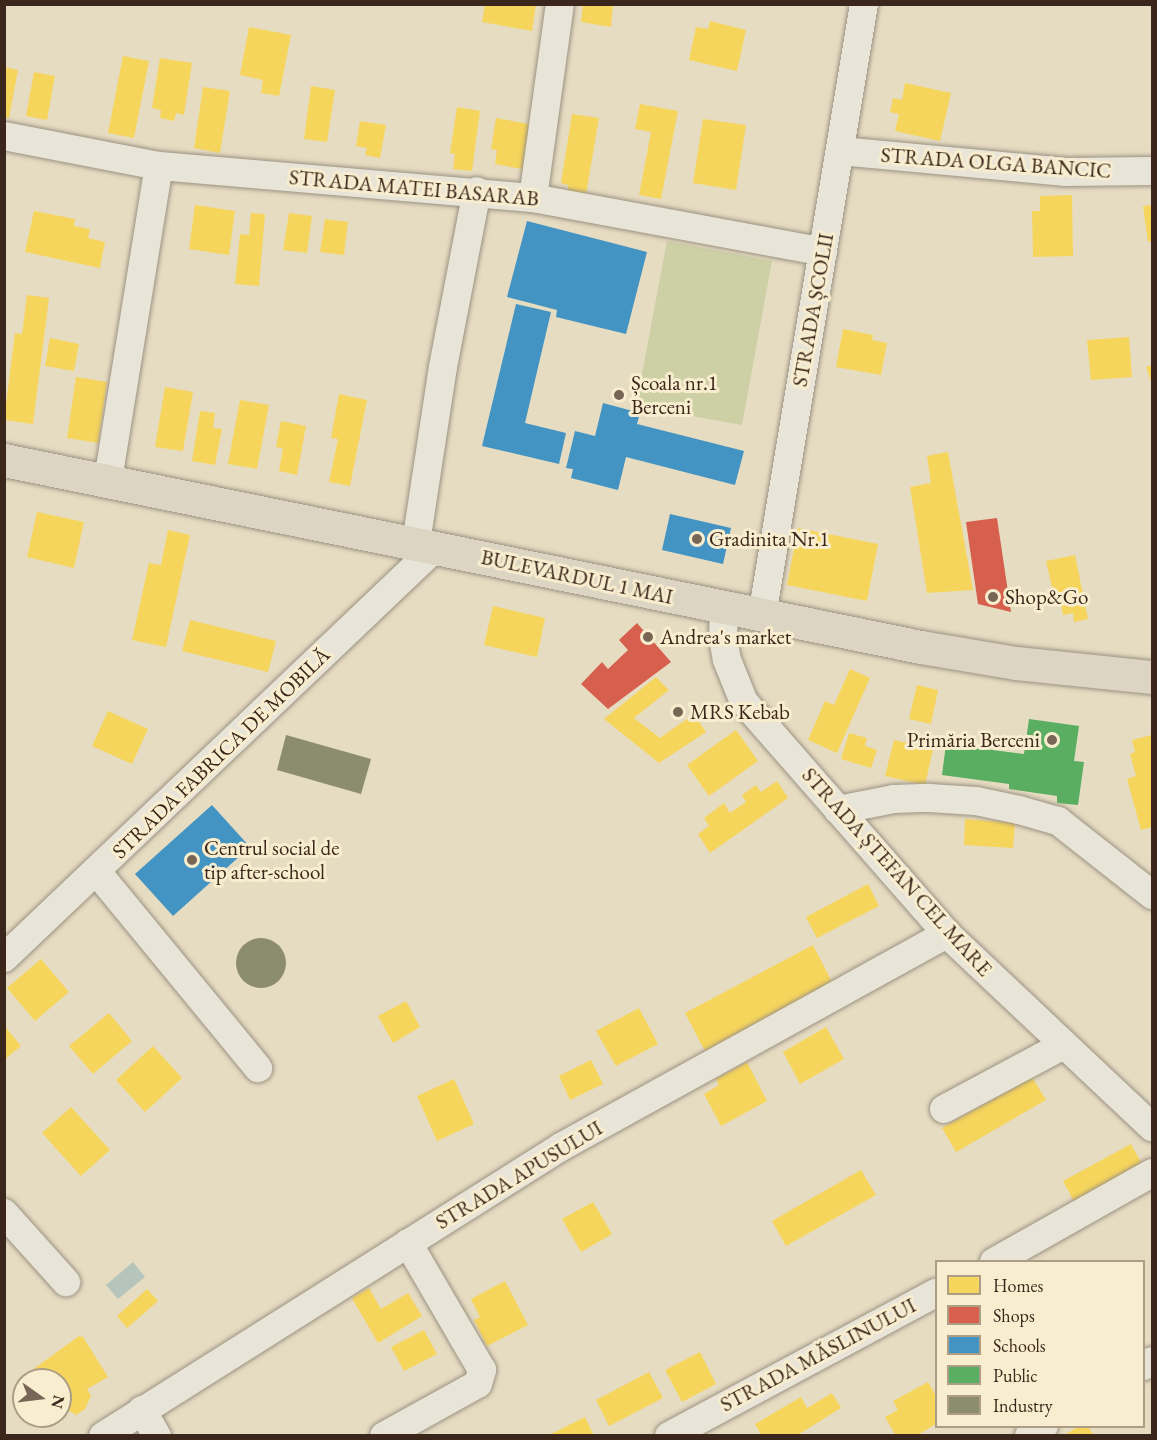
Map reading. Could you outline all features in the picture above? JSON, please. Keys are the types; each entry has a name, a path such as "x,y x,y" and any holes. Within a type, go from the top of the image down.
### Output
{"main road":[{"name":"BULEVARDUL 1 MAI","path":"4,460 426,545 762,616 1016,663 1152,677"}],"street":[{"path":"533,198 560,4"},
{"name":"STRADA ȘCOLII","path":"762,616 864,4"},
{"name":"STRADA MATEI BASARAB","path":"4,136 159,166 477,191 533,198 823,252"},
{"name":"STRADA OLGA BANCIC","path":"840,151 1066,172 1152,171"},
{"path":"108,480 159,166"},
{"path":"426,545 443,367 477,191"},
{"name":"STRADA FABRICA DE MOBILĂ","path":"4,958 97,872 426,545"},
{"name":"STRADA ȘTEFAN CEL MARE","path":"724,608 723,638 727,660 744,702 947,933 1152,1127"},
{"path":"838,810 894,799 929,798 976,801 1019,810 1058,821 1152,895"},
{"path":"97,872 258,1068"},
{"name":"STRADA APUSULUI","path":"103,1436 561,1147 947,933"},
{"path":"944,1109 1064,1045"},
{"path":"998,1260 1152,1173"},
{"path":"4,1213 66,1282"},
{"path":"384,1436 478,1384 482,1370 408,1243"},
{"name":"STRADA MĂSLINULUI","path":"669,1436 935,1294"},
{"path":"142,1410 157,1436"}],"green space":[{"path":"667,241 772,261 742,425 636,406"}],"shaded area":[{"path":"133,1262 145,1277 118,1299 106,1285"}],"building: Homes":[{"path":"485,4 536,4 532,31 482,22"},
{"path":"583,4 613,4 611,27 581,22"},
{"path":"710,21 746,30 737,71 689,60 696,27 708,29"},
{"path":"249,27 291,35 279,96 261,93 263,80 240,75"},
{"path":"123,56 149,61 134,138 108,133"},
{"path":"160,58 192,63 184,115 176,113 174,121 160,118 161,110 152,108"},
{"path":"4,67 18,70 9,118 4,117"},
{"path":"34,72 55,76 47,120 26,116"},
{"path":"905,83 951,93 940,141 895,131 899,114 890,112 893,98 902,100"},
{"path":"311,86 335,90 327,142 304,139"},
{"path":"203,87 230,91 220,153 194,148"},
{"path":"640,104 678,111 661,199 639,195 651,132 635,129"},
{"path":"457,107 480,111 472,171 453,169 455,154 450,153"},
{"path":"572,114 599,118 586,194 568,191 568,185 561,183"},
{"path":"496,118 529,124 522,169 495,164 497,150 491,149"},
{"path":"703,119 746,125 736,190 693,183"},
{"path":"360,121 386,125 380,158 365,155 367,148 356,146"},
{"path":"1072,195 1073,256 1033,257 1032,211 1040,211 1040,196"},
{"path":"195,205 235,211 229,255 189,249"},
{"path":"1152,205 1152,241 1148,242 1143,206"},
{"path":"34,211 75,219 74,226 90,229 88,238 105,242 100,268 25,252"},
{"path":"251,213 265,214 259,286 235,284 240,234 249,235"},
{"path":"289,213 312,216 307,253 283,250"},
{"path":"325,219 348,222 344,255 320,252"},
{"path":"27,295 49,298 33,424 4,420 15,333 22,334"},
{"path":"843,329 873,335 872,340 887,343 881,375 836,367"},
{"path":"1129,337 1132,377 1091,380 1087,340"},
{"path":"50,338 79,344 74,371 45,366"},
{"path":"1152,365 1152,384 1146,367"},
{"path":"76,377 107,382 98,443 67,438"},
{"path":"165,387 193,392 183,451 155,447"},
{"path":"339,394 367,400 350,486 329,482 338,439 331,438"},
{"path":"240,400 269,405 257,469 228,464"},
{"path":"200,411 215,413 213,428 222,429 215,465 192,461"},
{"path":"281,421 306,426 297,475 279,471 283,448 276,447"},
{"path":"948,452 973,590 927,593 910,487 931,483 927,456"},
{"path":"37,512 84,522 74,568 27,557"},
{"path":"798,528 878,544 867,601 787,585"},
{"path":"168,530 190,535 166,647 132,640 149,563 161,565"},
{"path":"1075,555 1088,619 1074,622 1073,613 1063,615 1059,595 1054,596 1046,561"},
{"path":"493,606 545,618 537,657 484,645"},
{"path":"190,620 276,641 268,672 182,651"},
{"path":"850,669 870,678 837,753 808,740 825,701 834,705"},
{"path":"656,677 669,690 634,718 660,738 694,714 706,732 659,763 604,719"},
{"path":"917,685 938,690 931,724 909,719"},
{"path":"108,711 148,729 132,764 92,746"},
{"path":"736,730 758,761 709,796 687,765"},
{"path":"849,733 867,738 865,746 877,750 871,768 841,759"},
{"path":"1152,735 1152,827 1141,830 1127,779 1136,776 1130,754 1135,752 1132,740"},
{"path":"894,740 933,749 925,785 885,776"},
{"path":"777,781 788,798 710,853 698,834 709,826 704,818 724,803 730,813 746,802 742,795 756,785 761,792"},
{"path":"965,819 1015,823 1013,848 964,845"},
{"path":"868,884 879,906 817,938 806,917"},
{"path":"813,945 833,984 705,1051 685,1013"},
{"path":"41,959 69,992 35,1021 7,988"},
{"path":"406,1001 420,1027 393,1043 378,1016"},
{"path":"639,1008 658,1044 616,1066 596,1031"},
{"path":"109,1013 132,1041 93,1074 69,1046"},
{"path":"4,1025 21,1046 4,1060"},
{"path":"826,1027 844,1059 800,1084 783,1052"},
{"path":"153,1046 182,1078 145,1112 116,1080"},
{"path":"591,1060 603,1084 570,1100 559,1076"},
{"path":"747,1062 767,1101 721,1126 704,1094 719,1085 716,1079"},
{"path":"1032,1077 1046,1100 956,1152 942,1128"},
{"path":"454,1079 474,1124 437,1141 417,1096"},
{"path":"71,1107 110,1150 81,1176 42,1133"},
{"path":"1131,1144 1144,1168 1076,1205 1063,1181"},
{"path":"861,1170 876,1195 786,1246 772,1221"},
{"path":"593,1202 612,1234 581,1252 562,1219"},
{"path":"505,1281 528,1325 487,1346 474,1320 480,1317 471,1299"},
{"path":"369,1288 381,1309 408,1293 422,1316 378,1343 352,1298"},
{"path":"147,1289 158,1301 127,1328 117,1316"},
{"path":"424,1330 437,1354 404,1371 391,1347"},
{"path":"79,1336 83,1337 108,1377 87,1389 91,1396 85,1409 76,1415 72,1412 72,1368 35,1368"},
{"path":"700,1352 716,1384 682,1402 665,1370"},
{"path":"649,1372 663,1398 609,1426 596,1400"},
{"path":"928,1382 935,1394 935,1425 916,1436 896,1436 885,1417 898,1410 893,1401"},
{"path":"832,1393 841,1408 796,1436 762,1436 755,1424 801,1397 807,1408"},
{"path":"585,1417 594,1436 547,1436"},
{"path":"1076,1428 1089,1428 1094,1436 1063,1436"}],"building: Shops":[{"path":"997,518 1011,612 978,604 966,522"},
{"path":"637,623 671,662 608,709 581,684 602,662 608,669 628,650 619,640"}],"building: Schools":[{"path":"527,221 647,252 626,334 556,317 557,310 507,297"},
{"path":"516,304 551,312 525,423 566,433 559,464 482,446"},
{"path":"603,403 640,413 637,424 744,451 735,485 626,457 618,490 571,478 573,469 566,468 575,431 595,436"},
{"name":"Gradinita Nr.1","path":"670,514 731,528 723,564 662,550"},
{"name":"Centrul social de tip after-school","path":"212,805 250,847 173,916 135,874"}],"building: Public":[{"path":"1029,719 1079,726 1074,761 1084,762 1078,805 1057,803 1057,796 1009,789 1009,784 942,775 946,744 1024,754"}],"building: Industry":[{"path":"286,735 371,759 361,794 277,770"},
{"path":"261,938 279,945 286,963 279,981 261,988 243,981 236,963 243,945"}],"place":[{"name":"Școala nr.1 Berceni","path":"619,395"},
{"name":"Gradinita Nr.1","path":"697,539"},
{"name":"Shop&Go","path":"993,597"},
{"name":"Andrea's market","path":"648,637"},
{"name":"MRS Kebab","path":"678,712"},
{"name":"Primăria Berceni","path":"1052,740"},
{"name":"Centrul social de tip after-school","path":"192,860"}]}
